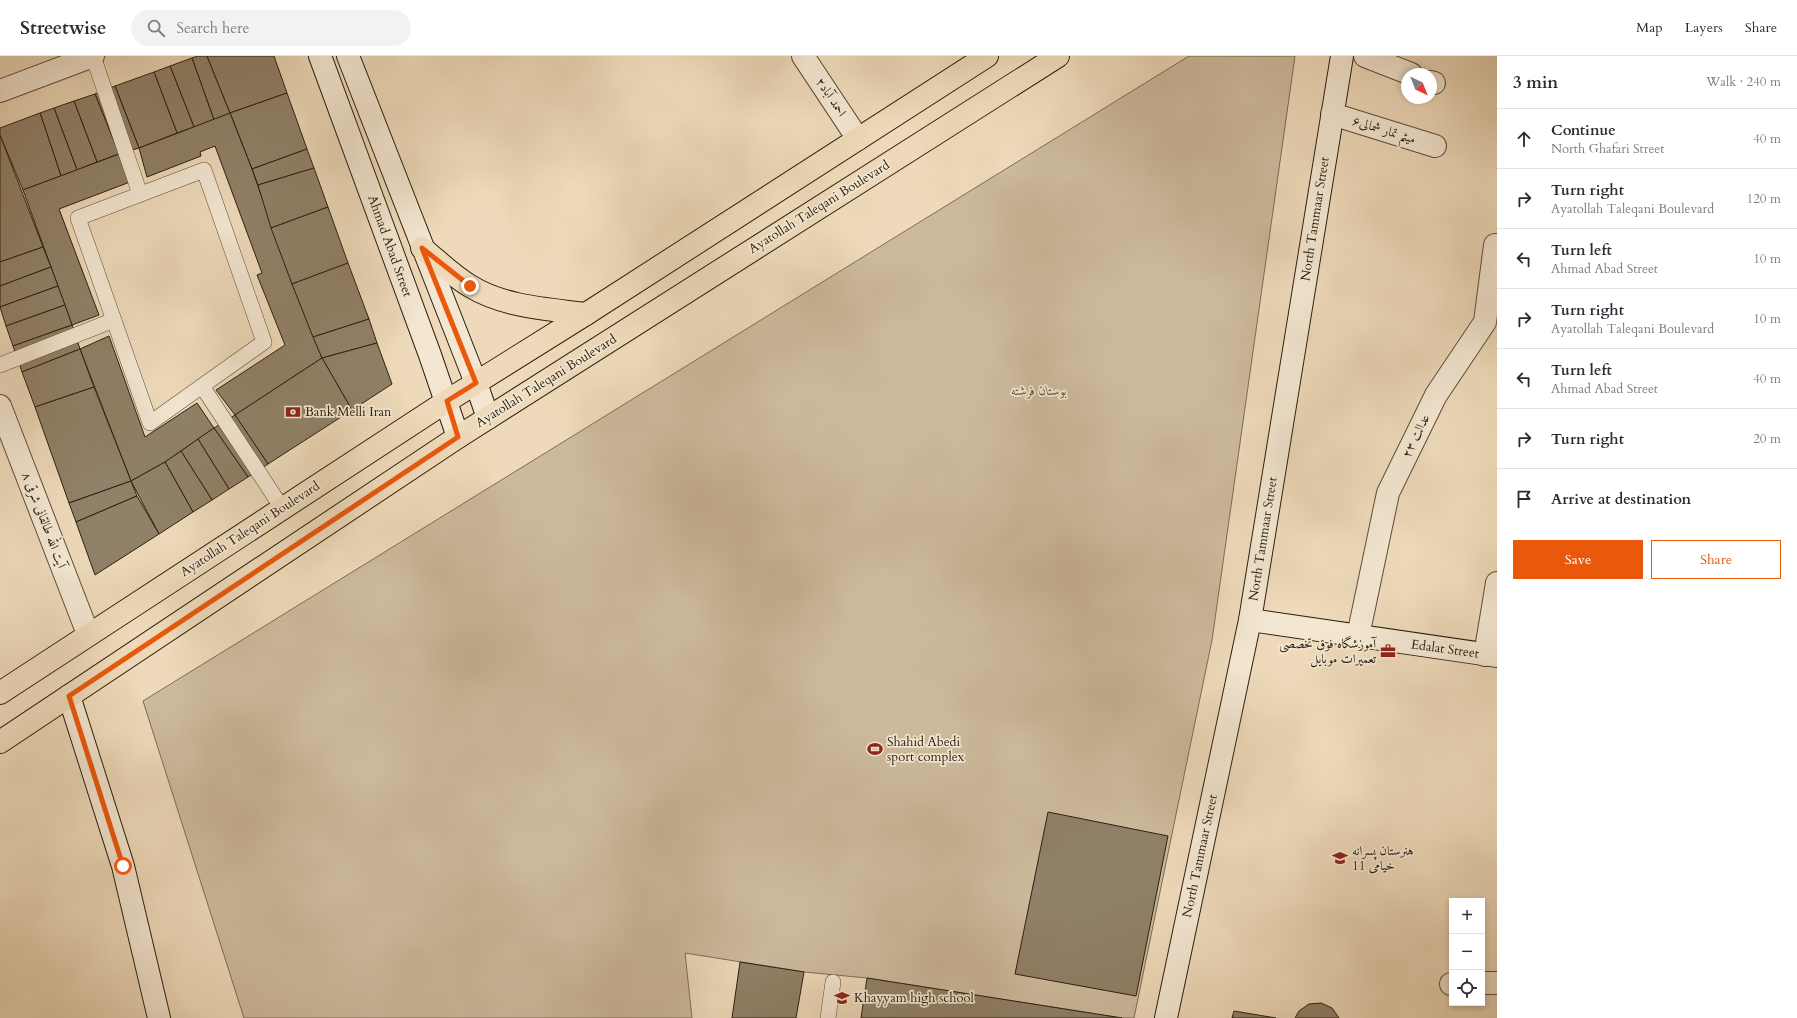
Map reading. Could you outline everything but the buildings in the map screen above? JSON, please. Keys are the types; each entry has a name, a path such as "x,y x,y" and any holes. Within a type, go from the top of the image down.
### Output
{"main road":[{"path":"0,91 93,56"},
{"name":"Ahmad Abad Street","path":"320,56 447,401 458,437"},
{"path":"348,56 476,383 488,418"},
{"name":"احمد آباد۲","path":"803,56 858,139"},
{"name":"Ayatollah Taleqani Boulevard","path":"0,693 88,634 447,401 586,314 987,56"},
{"name":"Ayatollah Taleqani Boulevard","path":"0,742 458,437 1058,56"},
{"name":"North Tammaar Street","path":"1166,1018 1250,620 1342,56"},
{"path":"1365,56 1401,70"},
{"name":"میثم تمار شمالی۶","path":"1332,114 1435,146"},
{"name":"عدالت ۲۳","path":"1358,636 1388,494 1436,395 1485,322 1495,245"},
{"path":"422,248 470,286 502,300 530,306 586,314"},
{"name":"آیت الله طالقانی شرقی ۸","path":"0,406 88,634"},
{"path":"1491,656 1497,583"},
{"name":"Edalat Street","path":"1250,620 1491,656"},
{"path":"69,696 123,866 160,1018"},
{"path":"1485,983 1497,983"}],"lane":[{"path":"93,56 140,194"},
{"path":"204,170 264,342 150,423 114,320 78,218 204,170"},
{"path":"0,365 114,320"},
{"path":"202,386 282,508"},
{"path":"828,1018 833,982"}],"green space":[{"name":"بوستان فرشته","path":"1189,56 1295,56 1212,640 1134,1018 1122,1018 867,978 804,972 685,953 692,1018 244,1018 143,701"}],"place":[{"name":"Bank Melli Iran","path":"293,412"},
{"name":"آموزشگاه فوق تخصصی تعمیرات موبایل","path":"1388,651"},
{"name":"Shahid Abedi sport complex","path":"875,749"},
{"name":"هنرستان پسرانه خیامی 11","path":"1340,858"},
{"name":"Khayyam high school","path":"842,998"}],"route":[{"path":"123,866 69,696 458,437 447,401 476,383 422,248 470,286"}]}
